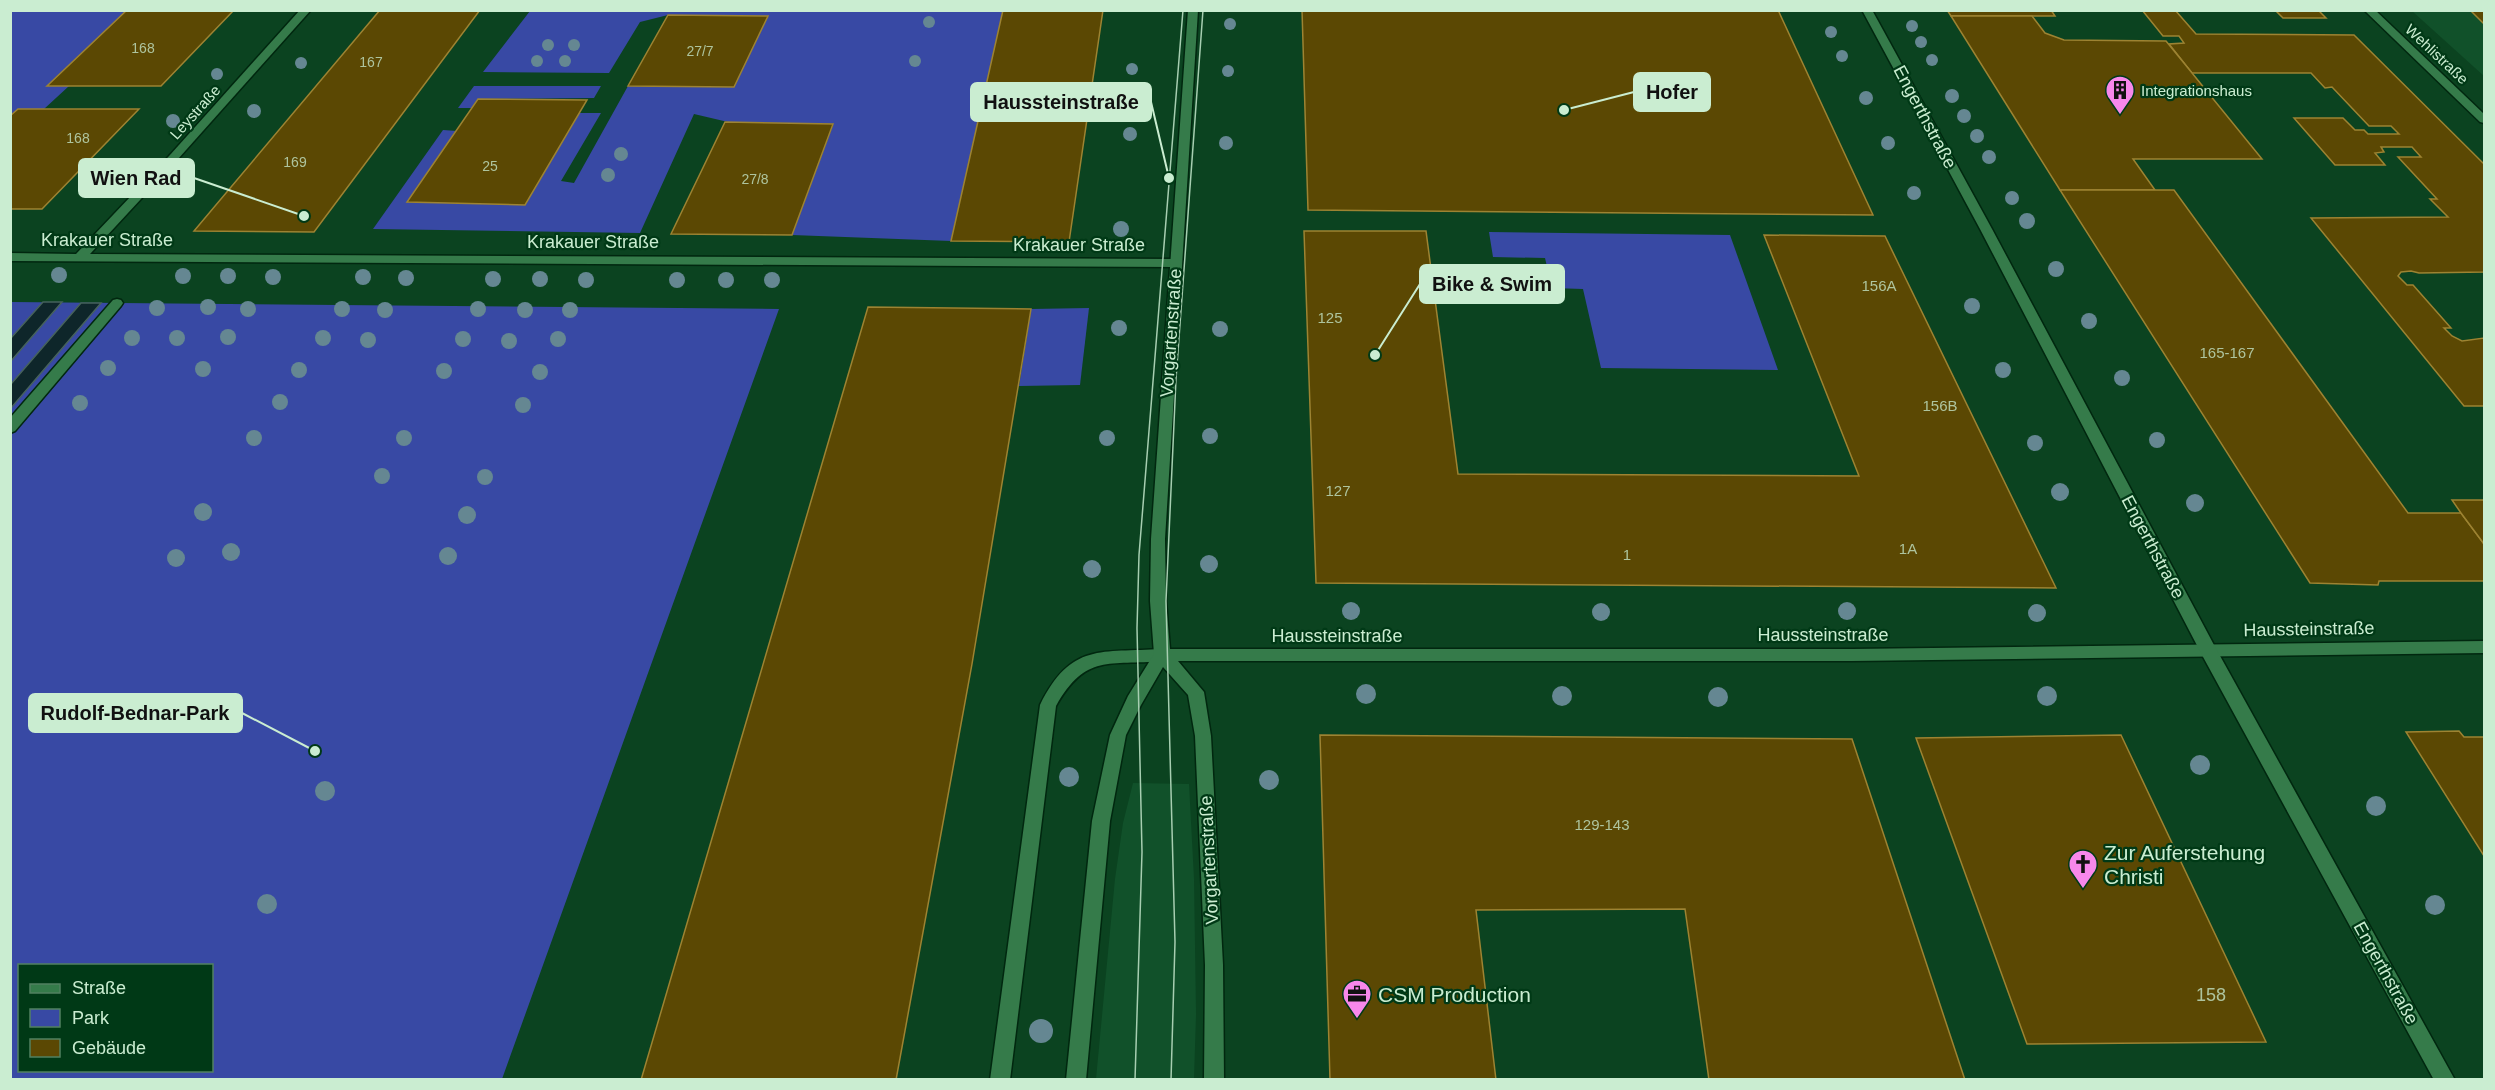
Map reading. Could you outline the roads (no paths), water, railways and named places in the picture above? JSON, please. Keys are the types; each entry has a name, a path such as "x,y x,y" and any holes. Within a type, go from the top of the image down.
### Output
{"street":[{"name":"Leystraße","path":"79,258 174,157 306,10"},
{"name":"Vorgartenstraße","path":"1193,10 1158,539 1158,601 1162,655 1197,692 1203,736 1214,965 1214,1080"},
{"name":"Engerthstraße","path":"1867,10 1986,229 2208,650 2445,1080"},
{"name":"Wehlistraße","path":"2369,10 2484,120"},
{"name":"Krakauer Straße","path":"10,257 1176,263"},
{"path":"10,428 117,303"},
{"name":"Haussteinstraße","path":"1000,1080 1048,705 1060,682 1076,668 1095,661 1162,655 1852,655 2484,647"},
{"path":"1076,1080 1101,821 1118,735 1134,701 1162,655"}],"tram line":[{"path":"1135,1080 1142,852 1137,628 1139,555 1183,10"},
{"path":"1171,1080 1175,942 1166,601 1176,379 1203,10"}],"place":[{"name":"Hofer","path":"1564,110"},
{"name":"Integrationshaus","path":"2120,116"},
{"name":"Haussteinstraße","path":"1169,178"},
{"name":"Wien Rad","path":"304,216"},
{"name":"Bike & Swim","path":"1375,355"},
{"name":"Rudolf-Bednar-Park","path":"315,751"},
{"name":"Zur Auferstehung Christi","path":"2083,890"},
{"name":"CSM Production","path":"1357,1020"}]}
